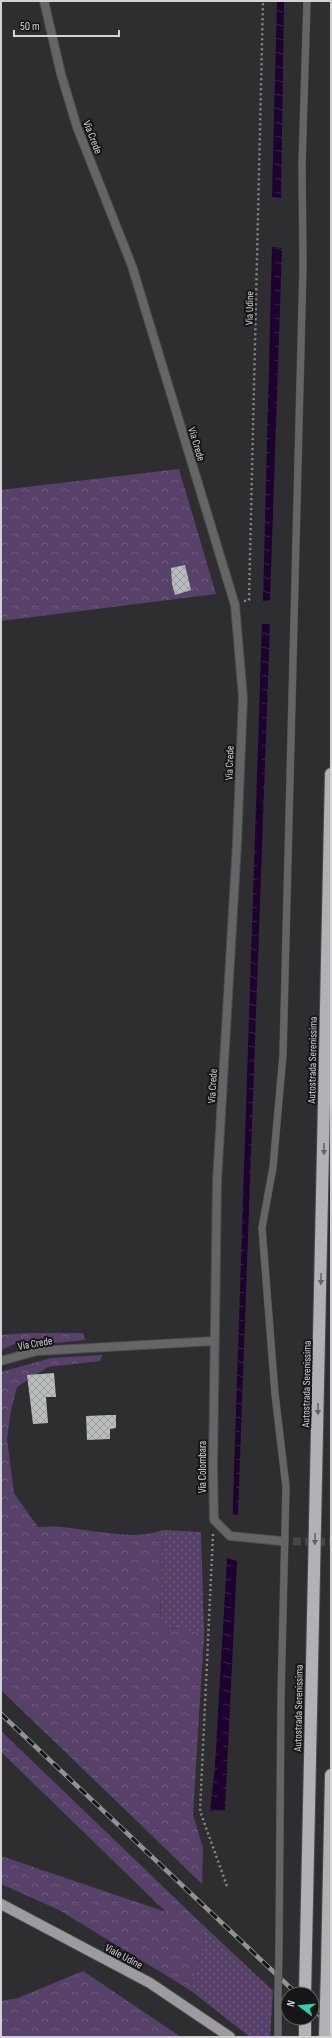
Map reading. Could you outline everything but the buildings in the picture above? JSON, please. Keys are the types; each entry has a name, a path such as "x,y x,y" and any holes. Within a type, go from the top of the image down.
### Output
{"highway":[{"name":"Autostrada Serenissima","path":"305,1986 331,774"},
{"path":"325,2037 331,1775"},
{"path":"304,2037 305,2026"}],"main road":[{"name":"Viale Udine","path":"1,1904 150,1983 230,2037"}],"street":[{"name":"Via Crede","path":"1,1361 37,1351 214,1341 218,1181 237,843 243,698 235,605 132,266 77,127 61,74 44,1"},
{"name":"Via Colombara","path":"214,1341 214,1520"},
{"path":"214,1520 230,1536 281,1541"}],"lane":[{"path":"278,2037 281,1696 286,1487 275,1394 262,1228 273,1168 283,1055 303,266 302,165 307,1"}],"path":[{"name":"Via Udine","path":"235,605 249,600 263,1"},
{"path":"214,1520 200,1811 228,1889"}],"green space":[{"path":"179,469 216,594 1,621 1,490"},
{"path":"25,1333 83,1333 85,1340 56,1343 21,1341 1,1350 1,1335"},
{"path":"102,1355 100,1361 48,1367 17,1387 11,1410 7,1439 14,1493 38,1527 69,1528 134,1535 149,1534 163,1530 160,1625 204,1634 193,1815 203,1848 202,1884 1,1690 1,1372 51,1358"},
{"path":"163,1530 201,1532 204,1634 160,1625"},
{"path":"1,1731 202,1924 204,1944 190,1990 59,1910 1,1884 1,1856 166,1912 1,1752"},
{"path":"202,1924 273,1991 270,2037 250,2037 190,1990 204,1944"},
{"path":"83,1971 181,2037 1,2037 1,2001 18,1998"}],"water":[{"path":"277,1 284,1 281,198 272,197"},
{"path":"272,247 282,248 270,600 263,601"},
{"path":"262,624 270,624 238,1515 233,1514 233,1502"},
{"path":"227,1558 237,1561 225,1810 210,1811 215,1766"}],"tunnel":[{"path":"281,1541 331,1542"}],"railway":[{"path":"1,1714 289,1986"},
{"path":"320,2016 331,2026"}]}
